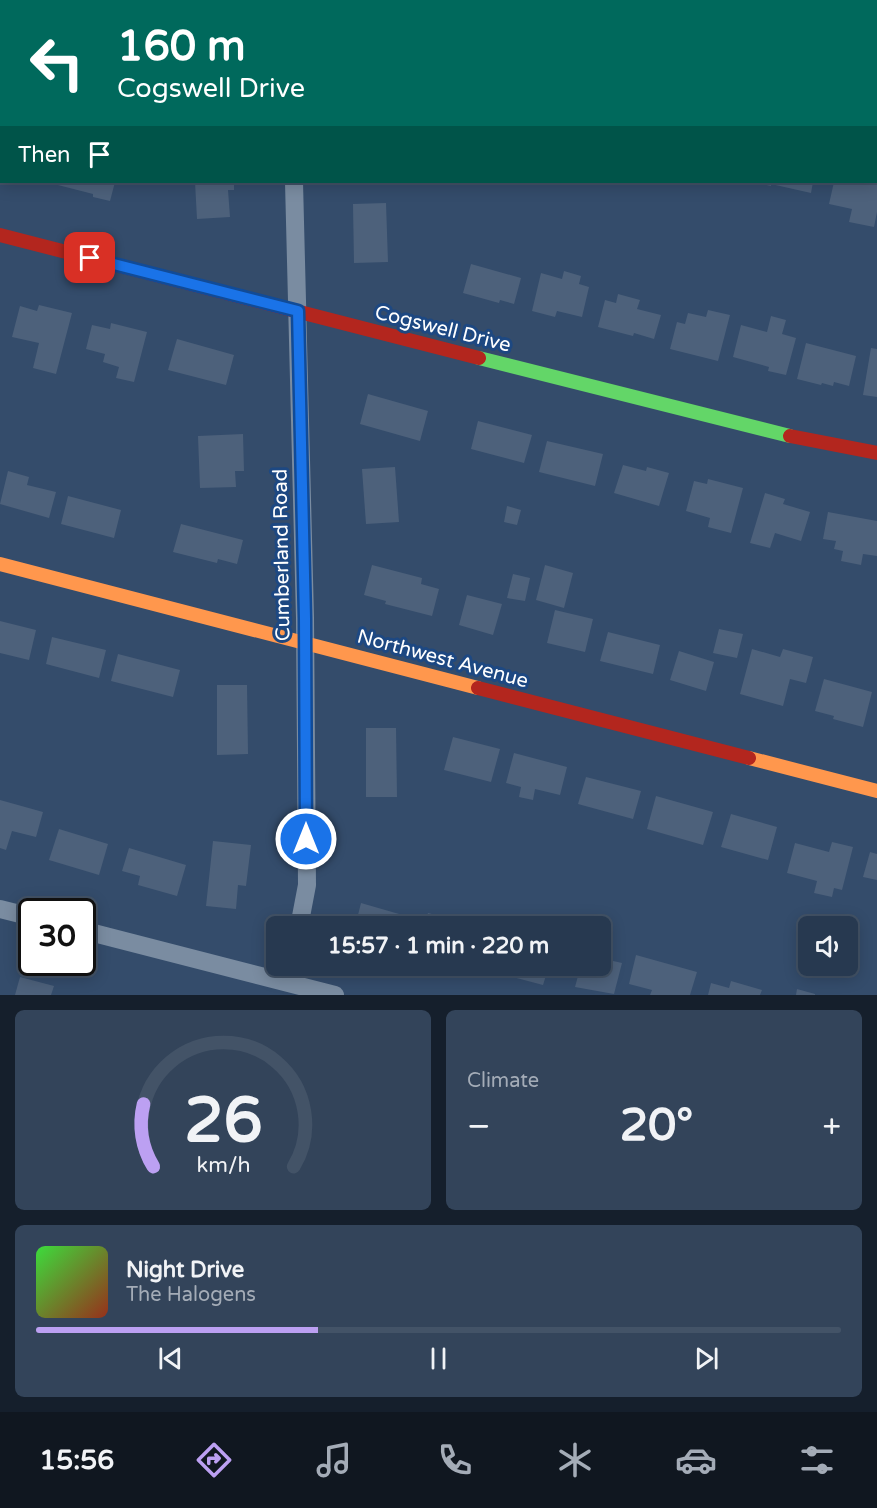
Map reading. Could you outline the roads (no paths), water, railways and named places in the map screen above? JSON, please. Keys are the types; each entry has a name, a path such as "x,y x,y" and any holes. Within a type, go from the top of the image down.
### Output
{"street":[{"name":"Cumberland Road","path":"294,183 305,642 307,885 301,916"},
{"name":"Cogswell Drive","path":"0,235 766,431 877,453"},
{"name":"Northwest Avenue","path":"0,564 877,791"},
{"path":"0,909 18,914"},
{"path":"96,933 266,969"},
{"path":"292,976 335,995"}]}
